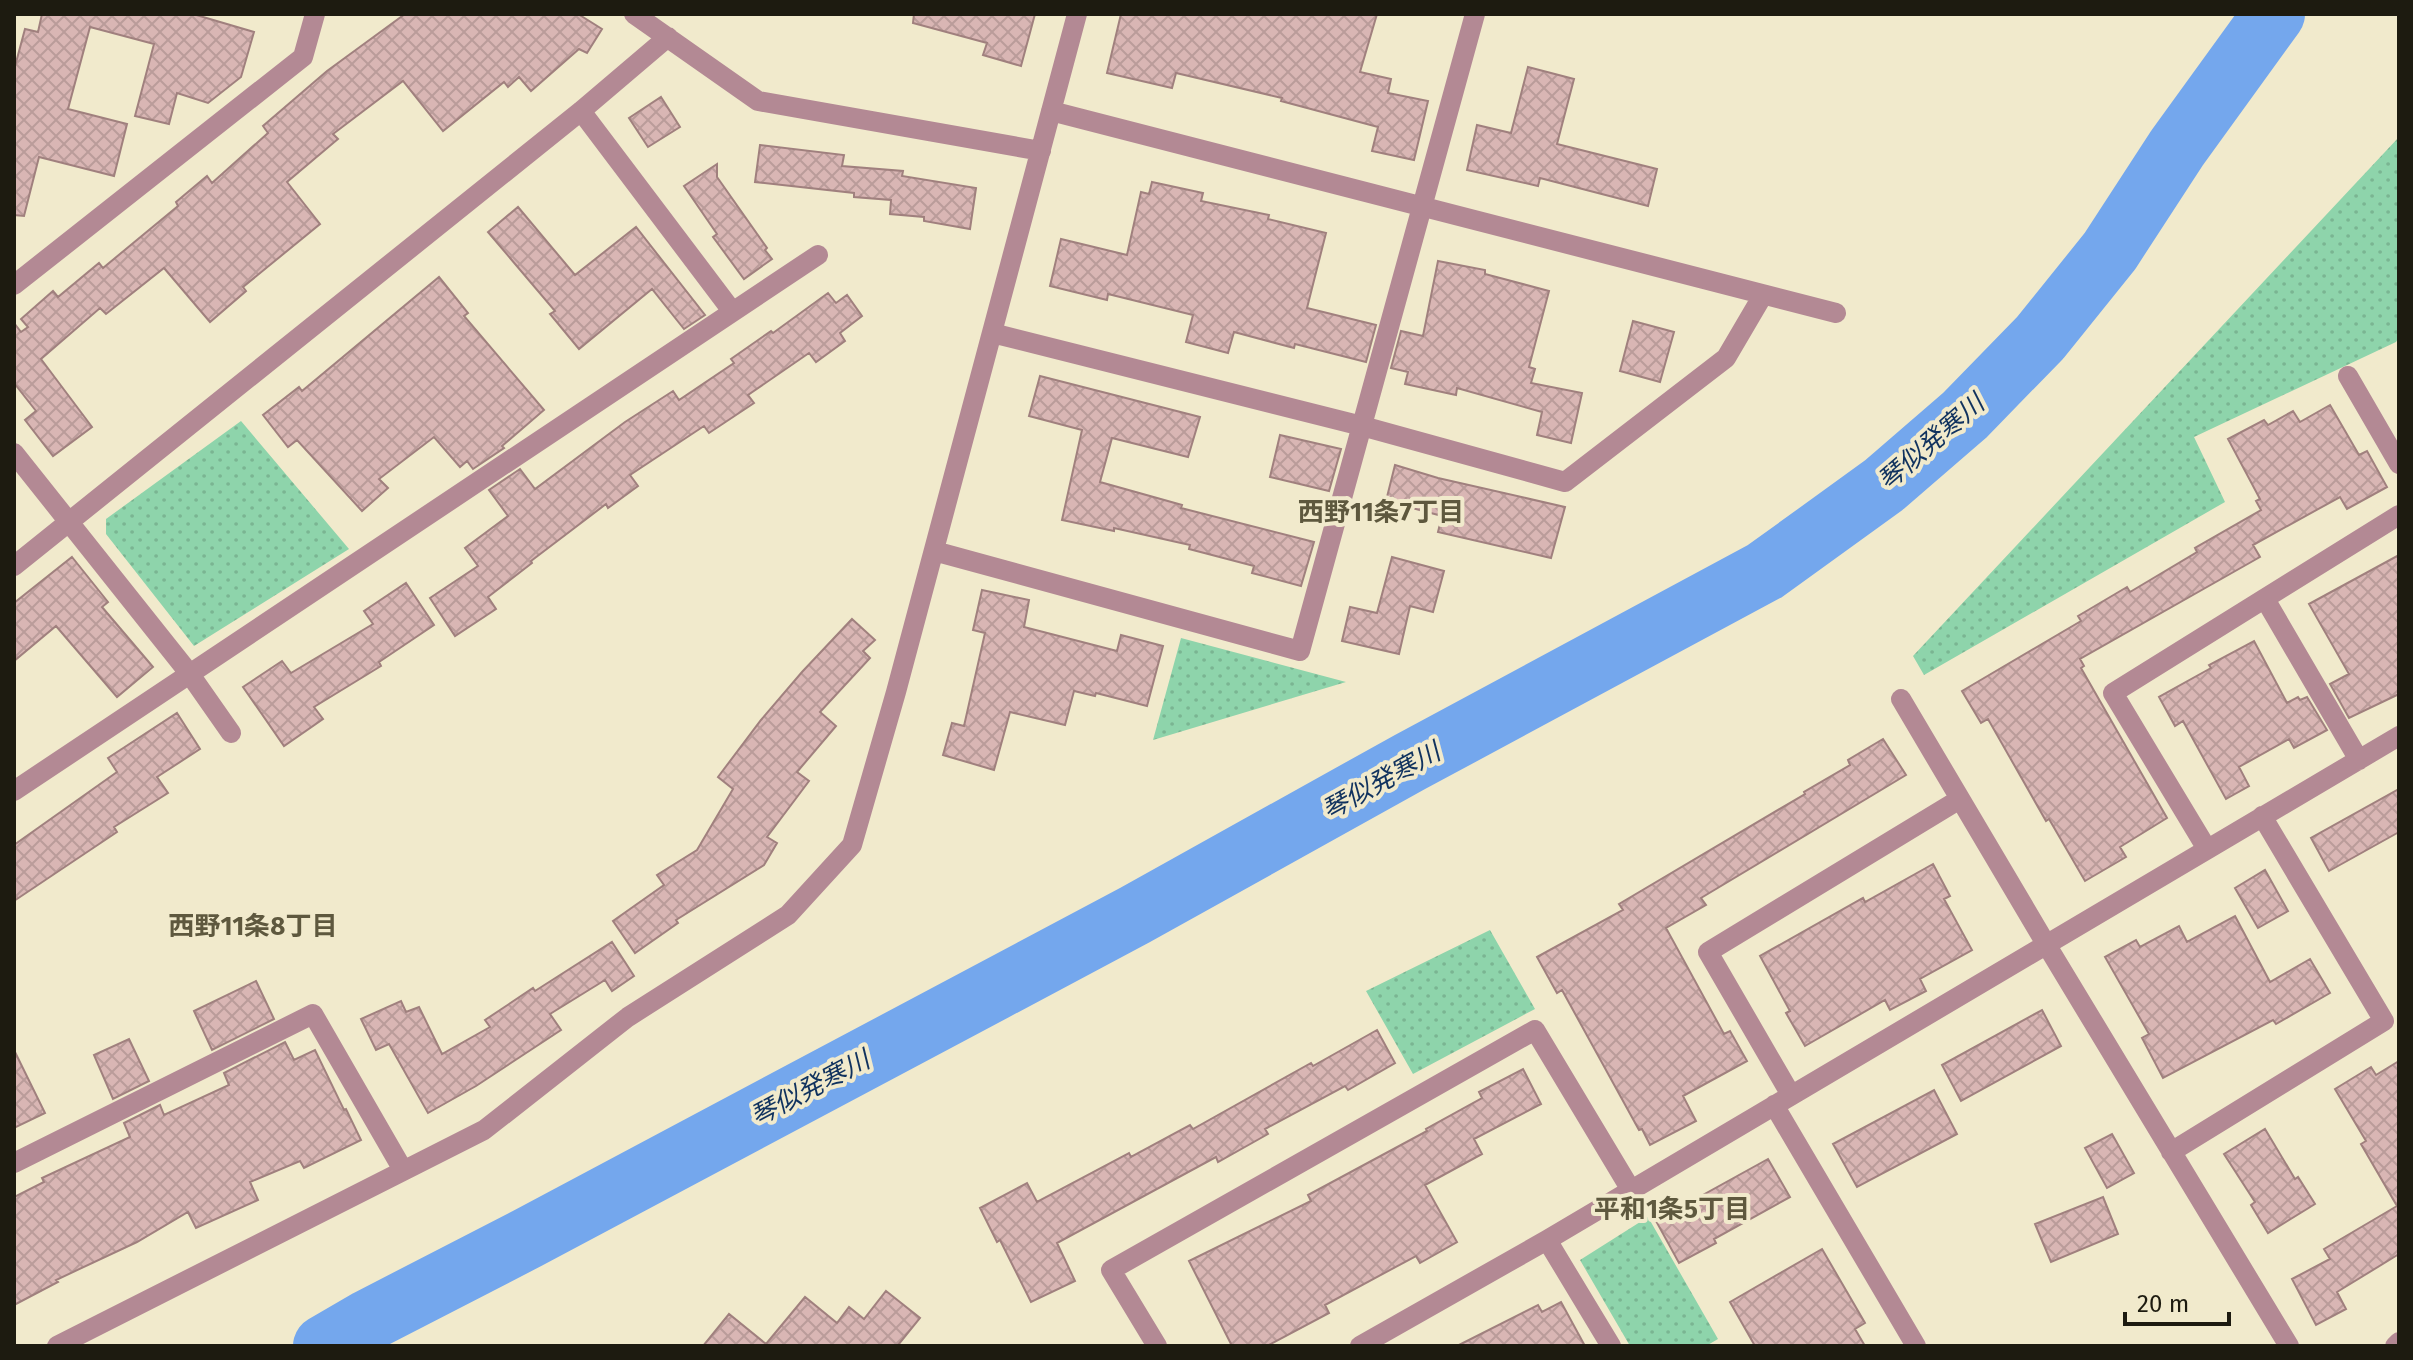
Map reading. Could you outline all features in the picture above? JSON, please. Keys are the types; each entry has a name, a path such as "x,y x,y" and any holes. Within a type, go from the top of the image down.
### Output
{"street":[{"path":"14,285 303,57 315,14"},
{"path":"634,14 758,101 1041,151"},
{"path":"57,1346 484,1130 628,1017 788,915 852,845 1077,14"},
{"path":"934,551 1300,651 1475,14"},
{"path":"14,566 581,111 668,37"},
{"path":"581,111 732,311"},
{"path":"1051,111 1836,313"},
{"path":"14,791 818,255"},
{"path":"992,333 1362,426 1565,482 1726,358 1763,295"},
{"path":"2348,376 2399,464"},
{"path":"14,453 189,673 231,733"},
{"path":"2207,849 2113,693 2399,515"},
{"path":"2265,599 2359,760"},
{"path":"1901,699 2289,1346"},
{"path":"1360,1346 1547,1240 2399,736"},
{"path":"1916,1346 1782,1100 1708,952 1960,799"},
{"path":"2171,1152 2384,1021 2262,816"},
{"path":"14,1163 313,1014 403,1170"},
{"path":"1157,1346 1111,1270 1535,1030 1631,1190"},
{"path":"1547,1240 1611,1346"}],"green space":[{"path":"2399,137 2399,337 2396,342 2194,437 2225,502 1924,675 1913,656"},
{"path":"241,421 349,549 194,646 106,534 106,519"},
{"path":"1181,638 1346,682 1153,740"},
{"path":"1490,930 1535,1009 1413,1074 1366,991"},
{"path":"1648,1217 1718,1339 1706,1346 1630,1346 1580,1260"}],"building":[{"path":"42,14 193,14 254,32 241,77 208,103 177,93 169,124 135,116 154,44 90,27 68,109 127,124 114,176 39,157 24,216 14,215 14,70 25,29 38,32"},
{"path":"405,14 578,14 602,29 587,53 579,49 531,91 519,77 508,87 504,82 443,131 403,81 333,134 338,139 287,182 320,224 243,287 246,291 210,322 164,268 106,314 100,308 41,359 92,427 53,456 25,420 36,411 14,383 14,323 21,332 28,327 21,319 53,291 58,297 99,263 103,268 178,206 176,202 207,176 212,183 268,133 263,126 327,71"},
{"path":"914,14 1035,14 1021,66 983,55 987,43 913,23"},
{"path":"1121,14 1377,14 1360,72 1391,79 1388,93 1428,101 1414,160 1372,151 1378,127 1281,101 1282,98 1176,73 1172,88 1107,73"},
{"path":"1528,67 1574,79 1557,144 1657,169 1648,206 1540,178 1538,186 1467,170 1477,125 1511,133"},
{"path":"661,97 680,127 648,147 629,118"},
{"path":"760,145 844,155 842,166 903,171 902,176 976,188 970,229 924,221 924,217 890,214 891,200 755,182"},
{"path":"717,164 717,177 772,259 744,279 713,237 717,234 684,186"},
{"path":"1152,182 1203,193 1201,201 1269,215 1268,219 1326,233 1307,308 1376,325 1366,362 1234,332 1228,353 1186,342 1193,315 1108,294 1107,300 1050,286 1061,239 1127,255 1141,192 1149,194"},
{"path":"518,207 575,275 636,227 705,315 684,329 652,289 579,349 550,314 555,311 488,232"},
{"path":"1438,261 1485,270 1485,274 1549,291 1529,367 1535,369 1531,383 1582,393 1571,443 1537,435 1542,412 1457,388 1456,395 1405,384 1408,372 1391,368 1401,331 1423,336"},
{"path":"439,277 468,313 464,316 544,410 502,446 504,448 473,469 467,461 460,467 434,437 379,479 388,488 362,511 297,440 288,447 263,415 299,387 302,391"},
{"path":"828,293 836,303 847,295 862,316 840,333 845,341 816,362 809,353 748,395 754,403 709,433 704,426 630,475 638,486 608,508 606,504 531,561 488,597 496,609 455,636 430,598 478,566 465,548 508,516 489,490 520,469 535,489 625,422 673,391 679,400 734,363 731,359"},
{"path":"1633,321 1674,332 1660,382 1620,371"},
{"path":"1040,376 1200,417 1188,457 1112,438 1100,482 1182,505 1181,508 1314,542 1301,586 1252,573 1254,566 1189,549 1190,545 1062,520 1082,430 1029,416"},
{"path":"2330,405 2359,455 2367,451 2387,487 2347,509 2340,497 2253,545 2260,557 2080,659 2084,666 2081,668 2167,818 2120,847 2126,857 2085,881 2049,819 2046,821 1988,719 1981,723 1962,691 2081,621 2078,616 2127,587 2130,592 2197,552 2195,548 2261,510 2256,501 2260,499 2228,439 2264,420 2268,425 2293,411 2300,422"},
{"path":"1280,435 1341,449 1329,491 1270,477"},
{"path":"1395,465 1565,507 1551,558 1438,532 1442,516 1386,501"},
{"path":"2399,555 2399,694 2349,718 2330,684 2349,674 2309,604"},
{"path":"72,557 108,602 102,607 153,667 117,697 56,626 14,661 14,603"},
{"path":"1392,557 1444,571 1433,612 1410,606 1399,654 1342,641 1350,607 1377,613"},
{"path":"406,583 434,625 379,662 381,666 314,707 323,719 284,746 243,687 282,661 291,673 373,624 364,611"},
{"path":"982,590 1029,600 1024,627 1117,651 1121,635 1163,646 1147,706 1096,693 1095,696 1074,691 1065,725 1010,712 994,770 943,755 952,723 964,726 985,633 973,630"},
{"path":"852,619 875,640 863,651 870,658 820,712 836,726 797,772 809,781 767,837 777,843 764,865 676,920 678,923 635,953 613,921 664,885 657,875 697,850 733,789 718,777 761,720"},
{"path":"2254,641 2287,703 2298,697 2300,700 2307,697 2327,730 2294,748 2289,739 2239,767 2249,786 2226,799 2183,721 2175,726 2159,697"},
{"path":"177,713 200,749 157,777 168,793 114,827 117,832 14,901 14,845 117,772 108,758"},
{"path":"1883,739 1906,775 1701,898 1706,905 1666,928 1724,1034 1730,1031 1747,1061 1683,1096 1696,1121 1650,1145 1562,990 1557,993 1537,957 1623,910 1619,904 1805,794 1850,765 1848,760"},
{"path":"2399,789 2399,832 2329,871 2311,838"},
{"path":"1933,864 1950,896 1944,899 1972,950 1920,979 1926,991 1890,1010 1885,1000 1805,1046 1760,956 1863,898 1865,902"},
{"path":"2265,870 2288,911 2258,928 2235,888"},
{"path":"2235,916 2270,982 2310,959 2330,993 2276,1024 2273,1020 2163,1078 2142,1038 2149,1034 2105,957 2136,940 2140,947 2179,926 2187,942"},
{"path":"612,942 634,976 612,991 605,980 550,1014 561,1030 476,1086 428,1113 389,1044 376,1050 361,1019 401,1001 406,1012 419,1007 442,1054 490,1027 485,1020 533,988 535,991"},
{"path":"256,981 274,1019 212,1050 194,1011"},
{"path":"2042,1010 2061,1046 1961,1101 1942,1065"},
{"path":"1377,1030 1395,1063 1348,1090 1345,1086 1265,1129 1268,1134 1218,1162 1216,1157 1057,1243 1075,1281 1031,1302 980,1208 1027,1183 1037,1202 1129,1153 1131,1157 1190,1125 1193,1129"},
{"path":"129,1039 149,1081 113,1099 94,1055"},
{"path":"285,1042 294,1060 315,1050 361,1140 304,1168 300,1161 250,1182 258,1200 196,1228 188,1212 137,1242 56,1280 58,1282 14,1305 14,1197 44,1182 42,1178 130,1137 124,1123 160,1105 164,1115 229,1085 224,1073"},
{"path":"14,1050 45,1113 14,1128"},
{"path":"2399,1061 2399,1254 2337,1292 2346,1309 2316,1325 2292,1279 2330,1259 2324,1249 2397,1206 2361,1144 2366,1141 2335,1089 2371,1067 2376,1075"},
{"path":"1523,1069 1541,1104 1474,1139 1482,1154 1425,1185 1457,1242 1420,1263 1416,1256 1325,1305 1329,1313 1267,1346 1232,1346 1189,1261 1311,1201 1308,1195 1427,1131 1482,1098 1479,1092"},
{"path":"1934,1090 1957,1134 1857,1187 1833,1144"},
{"path":"2265,1129 2295,1179 2298,1177 2315,1204 2268,1233 2251,1205 2255,1202 2224,1154"},
{"path":"2112,1134 2134,1173 2107,1188 2085,1148"},
{"path":"1768,1159 1790,1197 1714,1239 1716,1243 1679,1263 1656,1221"},
{"path":"2103,1197 2118,1234 2051,1262 2035,1224"},
{"path":"1822,1249 1865,1323 1855,1329 1865,1346 1755,1346 1730,1302"},
{"path":"886,1291 920,1318 899,1346 703,1346 729,1314 766,1344 805,1297 837,1323 849,1307 864,1319"},
{"path":"1561,1302 1585,1346 1457,1346 1538,1305 1542,1312"}],"waterway":[{"name":"琴似発寒川","path":"324,1346 1135,915 1410,762 1765,571 1884,485 1965,415 2040,338 2110,251 2177,148 2274,14"}],"district":[{"name":"西野11条7丁目","path":"1381,512"},
{"name":"西野11条8丁目","path":"253,926"},
{"name":"平和1条5丁目","path":"1672,1209"}]}
